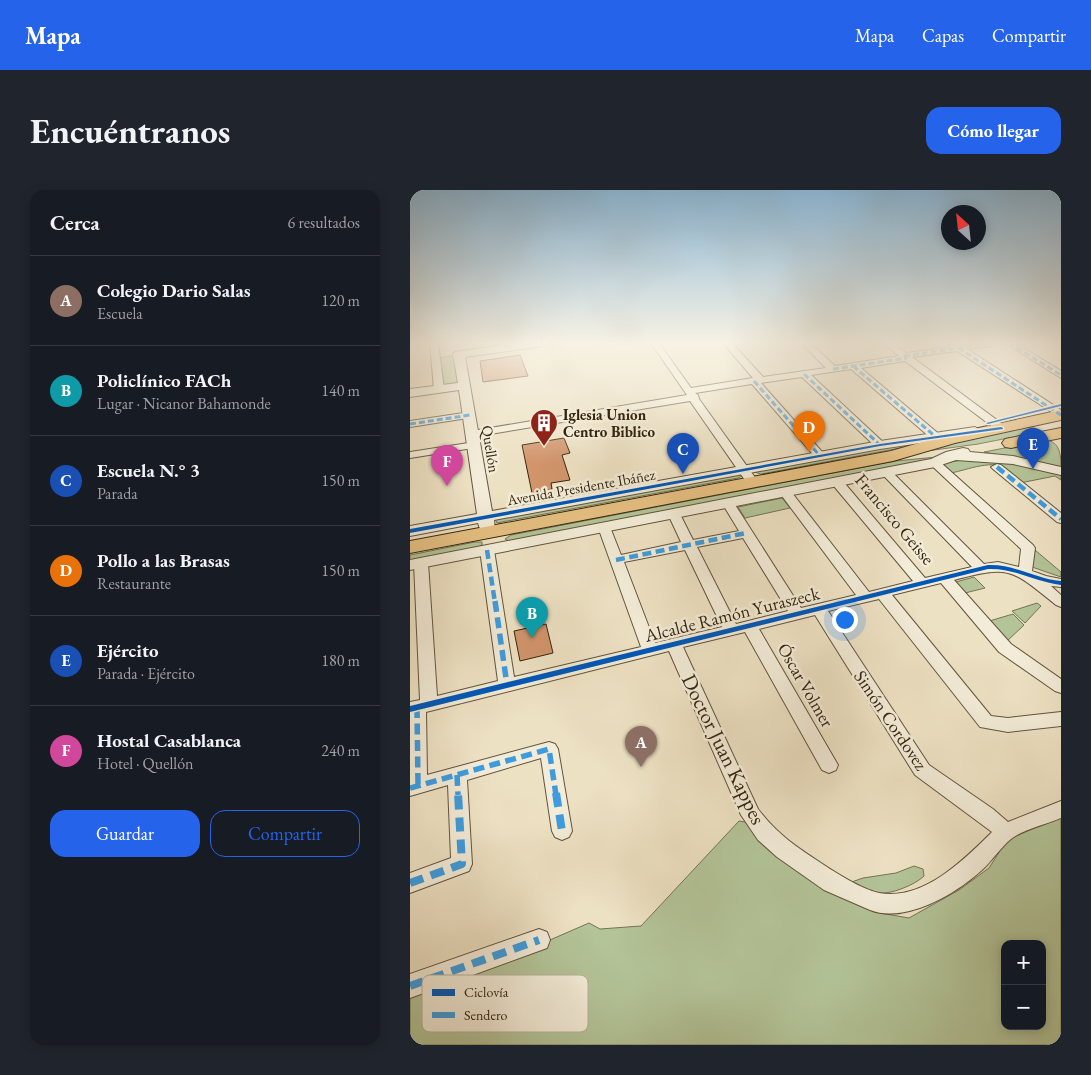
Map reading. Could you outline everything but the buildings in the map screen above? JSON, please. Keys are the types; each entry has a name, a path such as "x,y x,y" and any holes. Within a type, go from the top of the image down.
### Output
{"main road":[{"name":"Avenida Presidente Ibáñez","path":"410,547 488,537 748,476 886,458 950,456 1051,432 1061,415"},
{"name":"Avenida Presidente Ibáñez","path":"886,458 951,439 1001,428 1051,432"}],"street":[{"path":"439,389 441,383"},
{"name":"Quellón","path":"463,383 474,439 488,537"},
{"path":"684,383 748,476"},
{"path":"410,455 474,439 748,383"},
{"path":"759,383 820,456"},
{"path":"813,383 886,458 981,568"},
{"path":"873,383 936,437"},
{"path":"941,383 1001,428"},
{"path":"1011,383 1061,415"},
{"path":"410,393 465,386"},
{"path":"410,424 470,415"},
{"name":"Avenida Presidente Ibáñez","path":"410,531 488,537 604,527 837,482 886,458 936,437 1001,428"},
{"name":"Avenida Presidente Ibáñez","path":"748,476 820,456 886,458"},
{"path":"950,456 1013,460 1061,471"},
{"path":"950,456 1028,548 1026,572 1061,602"},
{"path":"997,467 1061,519"},
{"name":"Francisco Geisse","path":"837,482 922,583"},
{"path":"785,492 865,597"},
{"path":"728,503 798,613"},
{"path":"674,514 731,630"},
{"path":"604,527 650,650"},
{"path":"616,560 746,533"},
{"path":"488,537 508,685"},
{"name":"Avenida Presidente Ibáñez","path":"416,564 488,537"},
{"path":"416,564 419,706 414,787 549,749 562,832"},
{"name":"Alcalde Ramón Yuraszeck","path":"419,706 981,568 1003,566 1026,572 1048,581 1061,583"},
{"name":"Francisco Geisse","path":"944,578 1005,648 1061,687"},
{"path":"882,593 986,722 1008,725 1061,719"},
{"name":"Simón Cordovez","path":"818,608 922,770 943,787 981,810 1005,832"},
{"name":"Óscar Volmer","path":"749,625 829,765"},
{"name":"Doctor Juan Kappes","path":"674,644 751,815 771,839 832,883 878,903 904,903 924,896 948,884 974,864 1005,832"},
{"path":"410,884 462,864 457,775"},
{"path":"1005,832 1061,809"},
{"path":"441,975 539,940"},
{"path":"410,986 422,982"}],"green space":[{"path":"443,383 458,383 458,383 443,385"},
{"path":"1024,427 1035,428 1039,432 978,444 927,451 945,445"},
{"path":"1046,440 1051,441 1057,446 1061,467 984,452"},
{"path":"926,442 761,474 754,472 899,444"},
{"path":"939,458 509,541 505,539 511,535 895,461"},
{"path":"961,460 1008,462 1061,474 1061,480 1055,476 1020,483 1007,473 1008,470 996,465 981,466 951,473 940,464"},
{"path":"741,474 742,476 738,478 497,523 495,519"},
{"path":"782,498 790,508 745,518 738,507"},
{"path":"482,542 482,545 475,548 410,560 410,555"},
{"path":"1035,550 1061,572 1061,577 1032,567"},
{"path":"974,577 985,588 961,594 952,583"},
{"path":"1037,603 1041,606 1025,623 1012,611"},
{"path":"1013,614 1024,625 1005,643 986,622"},
{"path":"1061,814 1061,1045 410,1045 410,991 422,987 422,1032 588,1032 588,975 454,975 543,943 589,923 600,929 641,926 739,821 745,822 765,841 863,906 880,913 909,918 959,890 989,868 1005,843 1019,829"},
{"path":"914,866 923,869 924,876 915,883 895,891 877,893 846,884 863,878 896,873"}],"marked path":[{"path":"756,383 820,456"},
{"path":"814,383 880,445"},
{"path":"873,383 936,437"},
{"path":"1012,383 1061,415"},
{"path":"410,424 470,415"},
{"path":"997,467 1061,519"},
{"path":"616,560 746,533"},
{"path":"487,550 507,685"},
{"path":"417,707 418,786"},
{"path":"410,788 549,749 562,831"},
{"path":"410,883 462,864 457,775"},
{"path":"441,975 539,940"},
{"path":"410,986 422,982"}],"cycle path":[{"path":"988,423 1061,405"},
{"path":"410,531 880,445 1001,428"},
{"path":"410,709 988,567 1007,568 1042,580 1061,583"}],"place":[{"name":"Iglesia Union Centro Biblico","path":"544,447"},
{"name":"Pollo a las Brasas","path":"809,452"},
{"name":"Ejército","path":"1033,469"},
{"name":"Escuela N.° 3","path":"683,474"},
{"name":"Hostal Casablanca","path":"447,486"},
{"name":"Policlínico FACh","path":"532,638"},
{"name":"Colegio Dario Salas","path":"641,767"}]}
